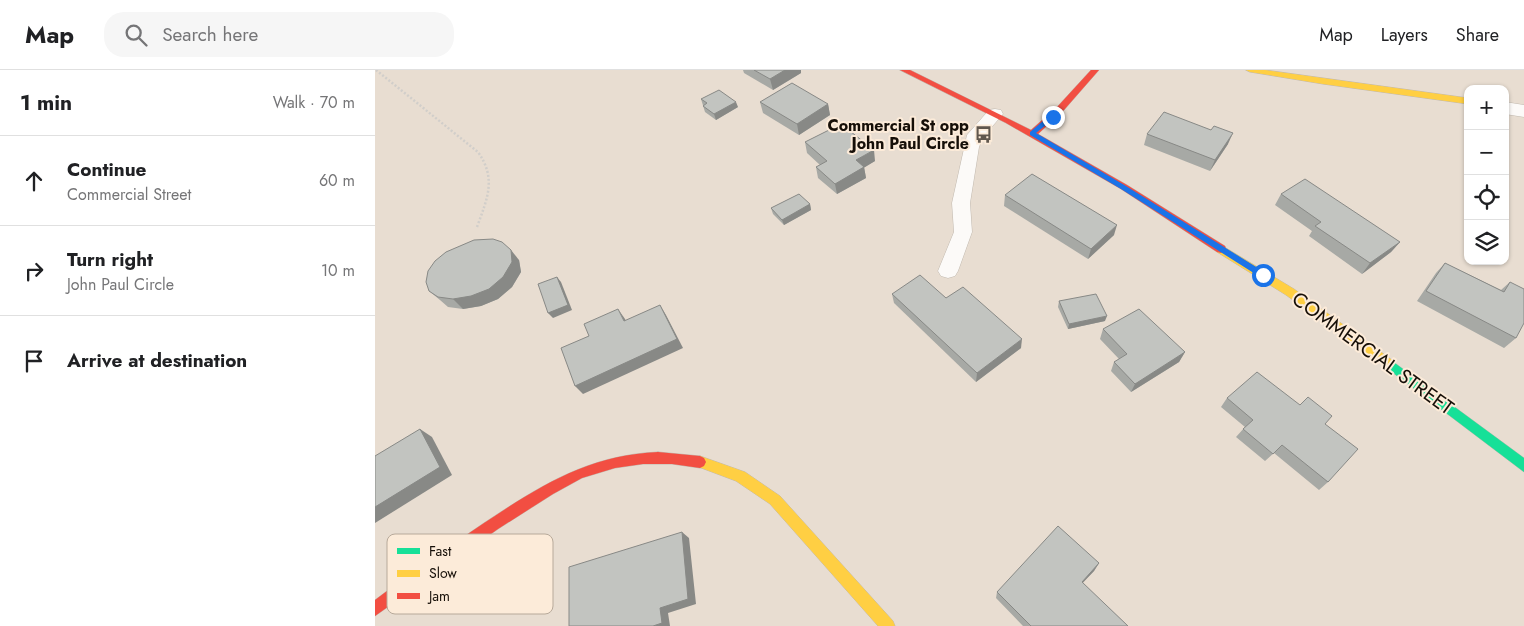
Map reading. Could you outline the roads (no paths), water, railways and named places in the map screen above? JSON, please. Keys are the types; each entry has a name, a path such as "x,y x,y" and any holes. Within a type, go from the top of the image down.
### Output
{"street":[{"name":"COMMERCIAL STREET","path":"904,70 995,114 1124,187 1317,310 1524,466"},
{"path":"1032,134 1061,108 1095,70"},
{"path":"1251,70 1323,82 1464,100"},
{"path":"1509,109 1524,111"},
{"path":"480,534 568,479 607,464 629,460 675,459 719,468 740,475 758,486 792,516 888,626"},
{"path":"375,609 387,600"}],"lane":[{"path":"948,271 963,232 961,203 971,147 975,135 995,114"}],"place":[{"name":"Commercial St opp John Paul Circle","path":"983,134"}]}
